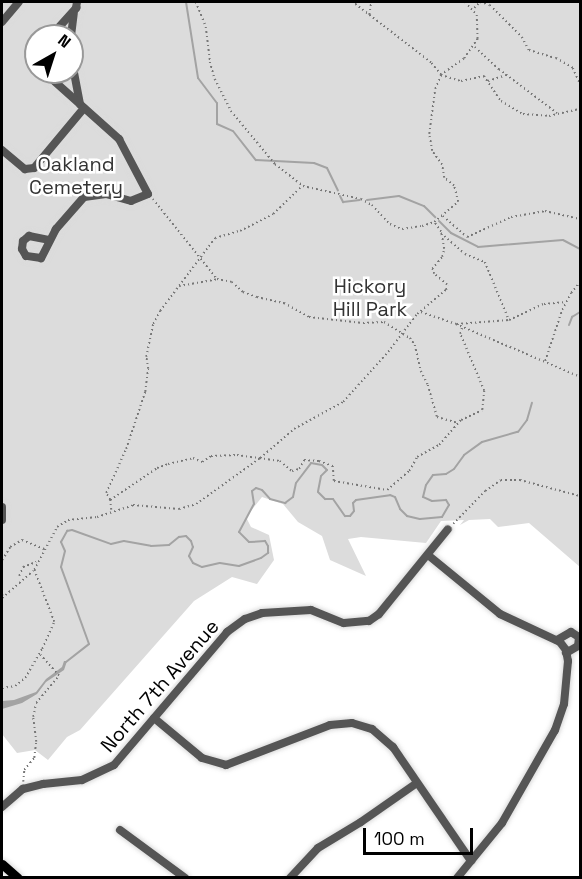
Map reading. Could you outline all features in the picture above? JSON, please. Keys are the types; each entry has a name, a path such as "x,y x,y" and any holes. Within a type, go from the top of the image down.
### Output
{"main road":[{"path":"2,864 18,878"}],"street":[{"path":"2,22 19,2"},
{"path":"61,24 76,5"},
{"path":"73,24 76,5"},
{"path":"49,240 84,198 106,194 131,201 148,194 119,139 57,84"},
{"path":"77,84 82,106"},
{"path":"2,150 25,169 34,168 82,106"},
{"path":"2,507 2,520"},
{"name":"North 7th Avenue","path":"26,788 82,780 106,770 122,757 236,625 262,614 311,610 353,625 369,621 379,614 448,529"},
{"path":"428,555 500,614 557,640 566,653 566,689 555,730 518,799 457,878"},
{"path":"557,640 571,632 579,637 578,646 566,653"},
{"path":"154,718 202,758 226,765 330,725 362,725 387,740 471,861"},
{"path":"291,878 318,848 361,822 417,783"},
{"path":"2,807 14,795 26,788"},
{"path":"120,830 186,878"}],"path":[{"path":"196,2 206,27 210,62 215,79 231,111 274,164 303,186 361,199 372,205 390,224 402,229 434,222 458,202 454,186 444,178 442,165 432,151 429,134 434,94 441,75 464,59 475,46 479,21 473,8 465,2"},
{"path":"352,2 431,63 441,75 460,81 484,76 501,101 523,114 549,116 557,112 580,109"},
{"path":"369,16 371,3"},
{"path":"473,8 480,3 490,5 522,37 529,51 556,58 573,68 580,84"},
{"path":"475,46 508,75 557,112"},
{"path":"489,81 508,75"},
{"path":"111,511 110,500 106,493 126,449 145,392 148,369 146,357 153,324 177,286 214,238 240,231 273,214 303,186"},
{"path":"148,194 217,279"},
{"path":"442,215 467,237 511,217 537,212 545,211 580,219"},
{"path":"434,222 441,232 465,254 485,262 509,320"},
{"path":"2,596 34,570 61,522 97,517 133,505 179,508 196,504 260,458 294,429 352,393 431,300 446,290 447,285 434,274 432,268 442,256 444,249 441,232"},
{"path":"177,286 217,279 232,282 243,292 284,303 309,317 363,323 384,322 410,338 414,345 420,371 428,385 437,417 459,423"},
{"path":"545,362 566,302 580,282"},
{"path":"456,324 509,320 544,304 566,302"},
{"path":"421,312 456,324 580,377"},
{"path":"110,500 158,468 192,458 202,462 211,456 248,455 280,461 292,471 299,469 304,459 319,461 333,466 334,481 387,490 409,471 417,457 439,445 459,423 482,410 484,391 460,334 462,327"},
{"path":"448,529 485,491 501,480 520,480 580,496"},
{"path":"2,560 10,547 22,540 45,549"},
{"path":"20,576 23,567 37,562"},
{"path":"2,688 18,684 39,655 54,622 34,570"},
{"path":"26,788 23,780 24,770 34,758 35,750 33,717 36,703 59,676 56,670 39,655"}],"green space":[{"name":"Hickory Hill Park","path":"2,2 580,2 580,567 529,523 498,527 490,519 469,520 460,525 464,520 441,521 426,543 361,537 348,539 366,576 330,560 322,536 298,522 283,504 262,497 246,517 251,527 269,535 274,560 257,584 232,577 194,601 80,730 67,737 48,760 35,750 17,753 2,734"}],"shaded area":[{"path":"64,661 67,661 64,670 46,682 37,694 22,703 2,709 2,701 14,700 36,692 46,679 62,667"}],"waterway":[{"path":"186,2 198,78 217,103 217,124 233,131 256,160 314,163 327,168 338,191"},
{"path":"340,196 343,202 360,200"},
{"path":"367,200 399,196 424,206 435,217"},
{"path":"439,221 451,233 478,247 563,240 580,249"},
{"path":"569,325 572,317 580,312"},
{"path":"66,662 89,644 61,567 65,551 61,542 67,531 72,530 111,544 124,541 151,546 169,545 179,537 186,536 193,547 189,556 193,563 202,567 220,563 239,566 268,553 265,541 249,542 239,532 254,504 252,491 256,488 262,490 270,499 285,503 293,497 296,483 311,463 322,465 327,470 321,476 318,492 325,499 333,499 345,516 350,516 354,511 353,503 356,500 390,495 395,497 400,509 407,516 420,519 442,517 449,505 446,500 432,501 423,497 426,485 433,475 446,474 454,469 464,455 482,442 518,432 527,420 532,403"}],"park label":[{"name":"Oakland Cemetery","path":"76,176"}]}
